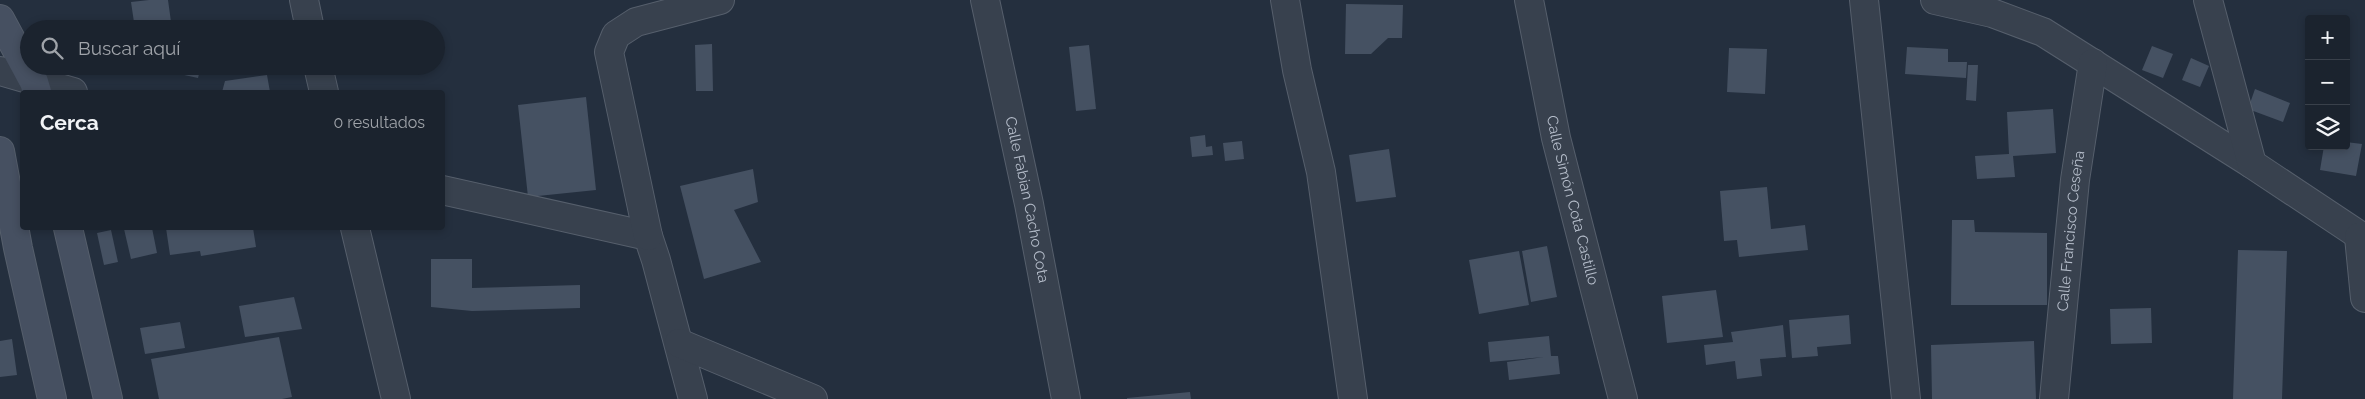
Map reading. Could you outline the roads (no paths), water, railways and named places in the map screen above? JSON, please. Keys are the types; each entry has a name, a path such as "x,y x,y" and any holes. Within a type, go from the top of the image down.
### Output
{"street":[{"path":"304,0 308,20"},
{"path":"693,399 652,248 609,52 616,35 636,22 720,0"},
{"name":"Calle Fabian Cacho Cota","path":"984,0 1029,204 1066,399"},
{"path":"1285,0 1297,70 1321,172 1353,399"},
{"name":"Calle Simón Cota Castillo","path":"1529,0 1556,138 1623,399"},
{"path":"1864,0 1906,399"},
{"path":"1935,0 1992,13 2043,32 2252,164 2362,238 2365,298"},
{"path":"2208,0 2252,164"},
{"path":"0,18 20,56"},
{"name":"Calle Francisco Ceseña","path":"2054,399 2075,180 2093,63"},
{"path":"0,71 36,87 58,90"},
{"path":"30,75 36,87"},
{"path":"320,75 324,90"},
{"path":"0,151 18,248 52,399"},
{"path":"445,191 652,248"},
{"path":"68,230 108,399"},
{"path":"355,230 396,399"},
{"path":"679,343 813,399"}]}
